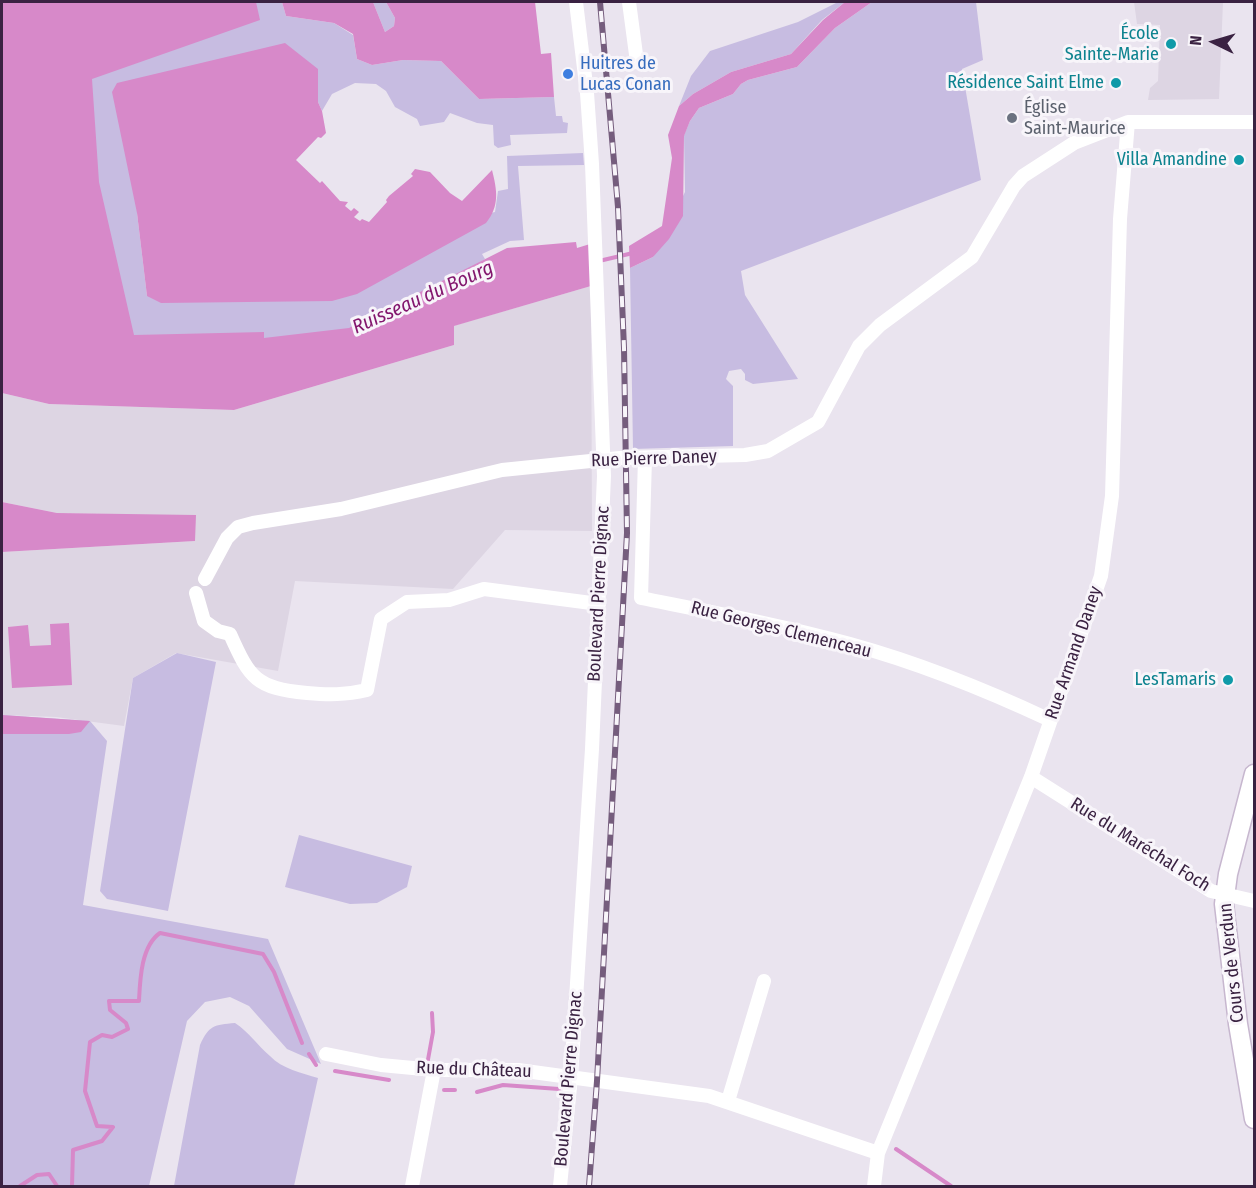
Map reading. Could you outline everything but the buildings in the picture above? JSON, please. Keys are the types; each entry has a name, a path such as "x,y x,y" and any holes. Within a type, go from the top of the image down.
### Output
{"main road":[{"name":"Cours de Verdun","path":"1254,774 1225,895 1238,1024 1254,1119"}],"street":[{"name":"Boulevard Pierre Dignac","path":"560,1186 571,1077 599,604 604,459 598,280 587,93 576,2"},
{"path":"629,2 637,62"},
{"path":"1128,122 1254,122"},
{"name":"Rue Pierre Daney","path":"205,579 227,538 243,525 352,506 452,484 481,473 604,459 745,455 768,451 818,422 859,346 880,326 972,257 1014,186 1023,176 1074,143 1128,122"},
{"name":"Rue Armand Daney","path":"879,1153 1031,777 1101,576 1110,508 1120,219 1128,122"},
{"name":"Rue Georges Clemenceau","path":"645,458 641,598 744,619 850,645 970,685 1050,720"},
{"path":"196,593 204,621 218,631 230,634 244,664 264,684 275,690 342,696 366,690 381,619 407,602 449,600 484,589 599,604"},
{"name":"Rue du Maréchal Foch","path":"1031,777 1194,882 1211,891 1254,901"},
{"path":"728,1101 764,981"},
{"name":"Rue du Château","path":"326,1054 381,1065 434,1070 518,1070 657,1088 728,1101 879,1153"},
{"path":"412,1186 434,1070"},
{"path":"874,1186 879,1153"}],"shaded area":[{"path":"2,2 282,2 286,16 334,23 353,35 357,59 372,65 403,60 441,61 479,99 554,97 556,116 562,116 563,122 568,123 567,133 510,135 511,145 498,148 494,145 493,125 477,123 450,113 444,122 420,126 417,119 395,107 386,91 376,84 355,83 332,94 322,111 318,102 317,69 137,213 147,296 495,212 498,191 508,189 507,156 583,153 584,165 518,166 524,240 510,241 482,254 485,259 383,325 126,365"},
{"path":"373,2 386,2 395,18 394,26 385,32"},
{"path":"838,2 845,2 822,20 791,54 731,72 693,94 679,106 691,76 710,51 798,22"},
{"path":"872,2 976,2 983,60 962,69 981,180 741,271 745,295 798,379 753,384 745,380 745,374 741,369 729,371 726,379 733,386 733,446 633,449 630,268 653,257 685,192 684,135 690,121 699,108 733,94 741,84 748,80 797,67 835,28"},
{"path":"1134,2 1223,2 1219,99 1148,100 1150,88 1158,81 1160,25 1137,24"},
{"path":"591,286 592,531 505,530 453,589 295,581 278,671 176,653 133,678 124,726 56,717 2,715 2,552 195,541 108,514 57,513 2,502 2,393 49,404 234,410 454,345 453,326"},
{"path":"177,653 216,662 168,911 107,899 100,891 133,678"},
{"path":"2,715 90,721 107,741 83,905 268,939 321,1064 287,1049 249,1006 230,997 205,1002 187,1021 149,1186 2,1186"},
{"path":"299,835 412,866 407,887 377,903 350,904 285,887"},
{"path":"235,1023 280,1064 318,1078 294,1186 174,1186 200,1045 206,1033 213,1027"}],"water":[{"path":"2,2 256,2 260,20 92,79 99,182 134,335 264,332 264,338 349,328 507,248 576,242 577,248 590,244 591,286 454,326 454,345 234,410 49,404 2,393"},
{"path":"282,2 373,2 385,32 394,26 395,18 386,2 535,2 541,54 551,53 554,97 479,99 441,61 403,60 372,65 357,59 353,34 334,23 286,16"},
{"path":"845,2 872,2 835,28 797,67 748,80 741,84 733,94 699,108 684,136 683,216 669,239 653,257 630,268 629,246 662,226 672,158 668,135 679,106 693,94 731,72 791,54 823,20"},
{"path":"285,43 318,69 318,102 326,133 321,138 318,137 296,160 320,183 322,181 340,201 348,202 345,206 351,211 354,208 359,212 354,217 360,221 362,219 369,222 387,202 389,196 413,176 411,174 415,169 430,172 450,193 462,201 492,170 496,198 494,210 486,223 357,294 332,301 161,303 147,296 137,213 112,92 117,83"},
{"path":"2,502 57,513 196,515 195,541 2,552"},
{"path":"69,623 72,685 12,688 8,627 28,625 30,646 51,645 50,624"},
{"path":"2,715 90,721 81,732 69,734 2,734"}],"waterway":[{"name":"Ruisseau du Bourg","path":"599,261 633,253"},
{"path":"72,1186 73,1150 102,1141 113,1127 97,1126 85,1091 90,1042 102,1035 112,1037 128,1029 126,1023 110,1010 109,1001 139,1001 145,955 160,933 263,954 274,972 302,1043"},
{"path":"427,1065 433,1032 432,1013"},
{"path":"309,1054 316,1065"},
{"path":"335,1071 389,1080"},
{"path":"477,1092 503,1085 559,1089"},
{"path":"444,1090 455,1090"},
{"path":"896,1149 951,1186"},
{"path":"20,1186 37,1175 49,1174 57,1186"}],"railway":[{"path":"589,1186 597,1081 627,533 624,348 618,207 600,2"}],"place":[{"name":"École Sainte-Marie","path":"1171,44"},
{"name":"Huitres de Lucas Conan","path":"568,74"},
{"name":"Résidence Saint Elme","path":"1116,83"},
{"name":"Église Saint-Maurice","path":"1012,118"},
{"name":"Villa Amandine","path":"1239,160"},
{"name":"LesTamaris","path":"1228,680"}]}
